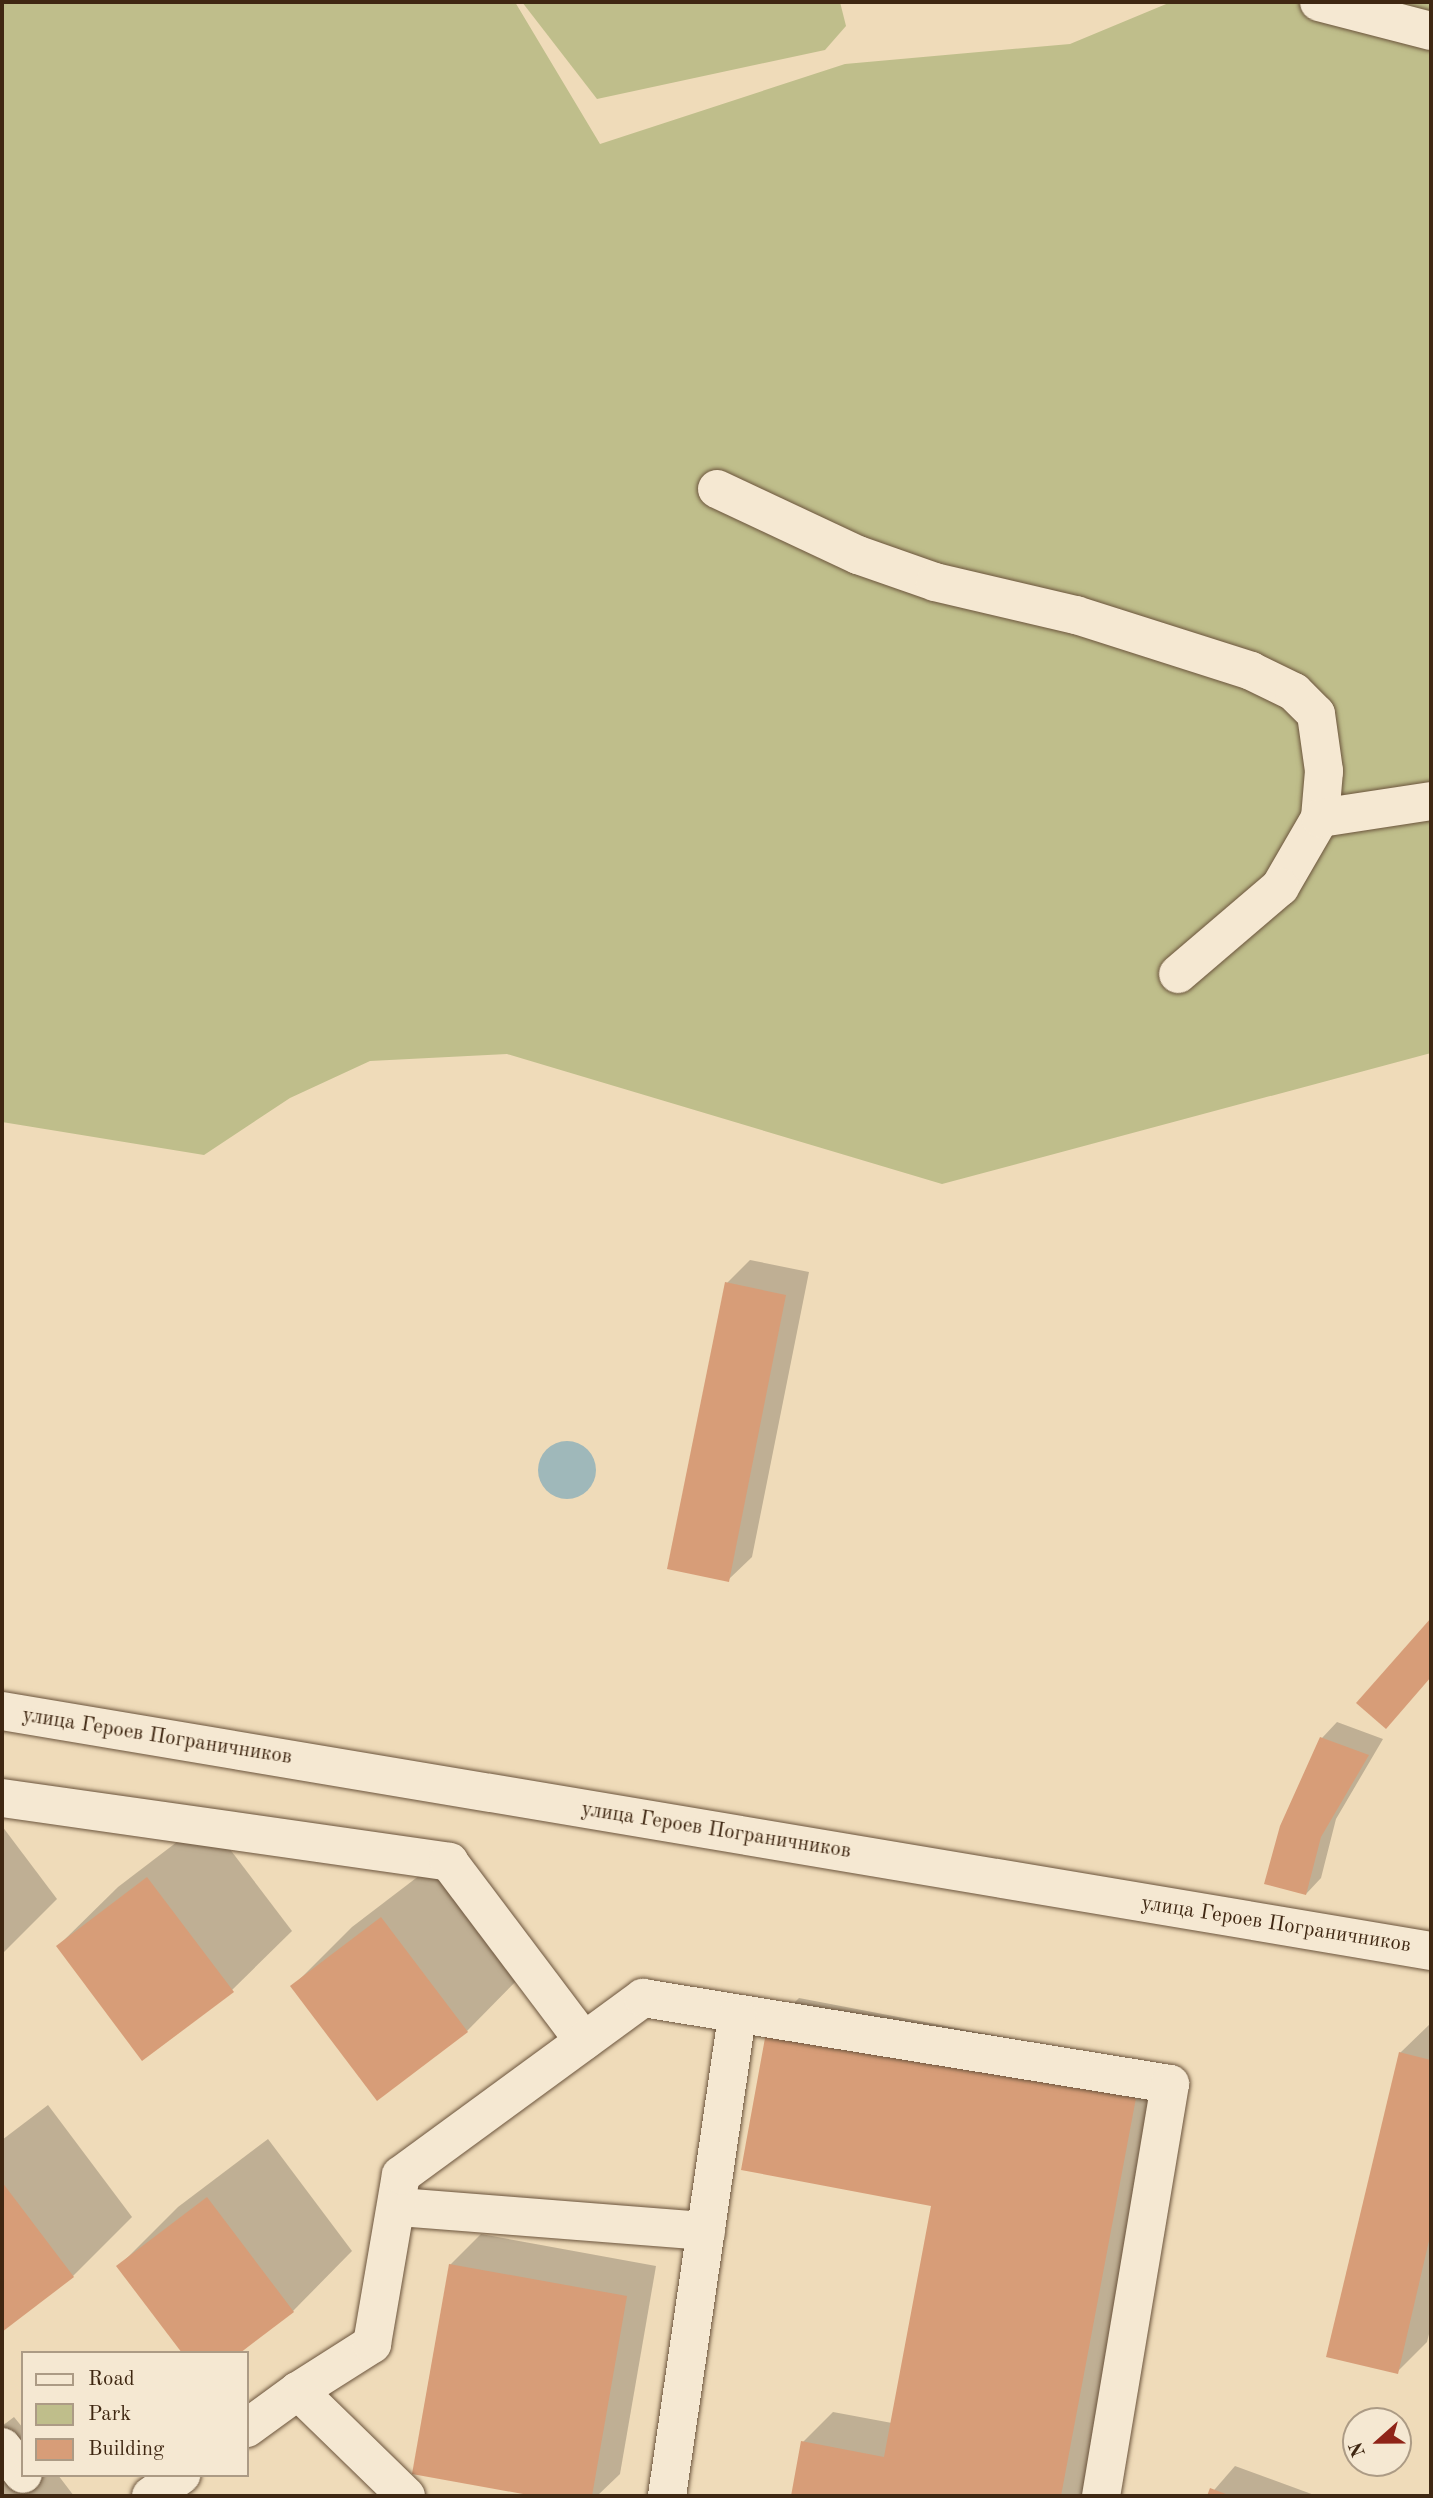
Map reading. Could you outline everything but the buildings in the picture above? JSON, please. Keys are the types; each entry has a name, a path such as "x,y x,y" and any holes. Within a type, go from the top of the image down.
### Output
{"street":[{"path":"1319,2 1431,31"},
{"path":"718,489 858,555 934,582 1076,615 1251,671 1294,692 1316,714 1324,771 1320,818 1280,887 1178,974"},
{"path":"1320,818 1431,801"},
{"name":"улица Героев Пограничников","path":"2,1711 1431,1951"},
{"path":"2,1798 449,1862 584,2041"},
{"path":"248,2427 298,2391 372,2344 399,2207 401,2175 643,1998 1170,2084 1101,2496"},
{"path":"667,2496 737,2015"},
{"path":"399,2207 706,2231"},
{"path":"298,2391 406,2496"},
{"path":"2,2447 21,2471"},
{"path":"25,2477 41,2496"},
{"path":"151,2496 178,2477"}],"green space":[{"path":"2,2 515,2 600,144 845,64 1070,44 1171,2 1431,2 1431,1053 942,1184 507,1054 370,1061 290,1098 204,1155 2,1122"},
{"path":"522,2 840,2 846,26 825,50 597,99"}],"water":[{"path":"561,1441 573,1441 588,1449 596,1464 596,1476 588,1491 573,1499 561,1499 546,1491 538,1476 538,1464 546,1449"}]}
